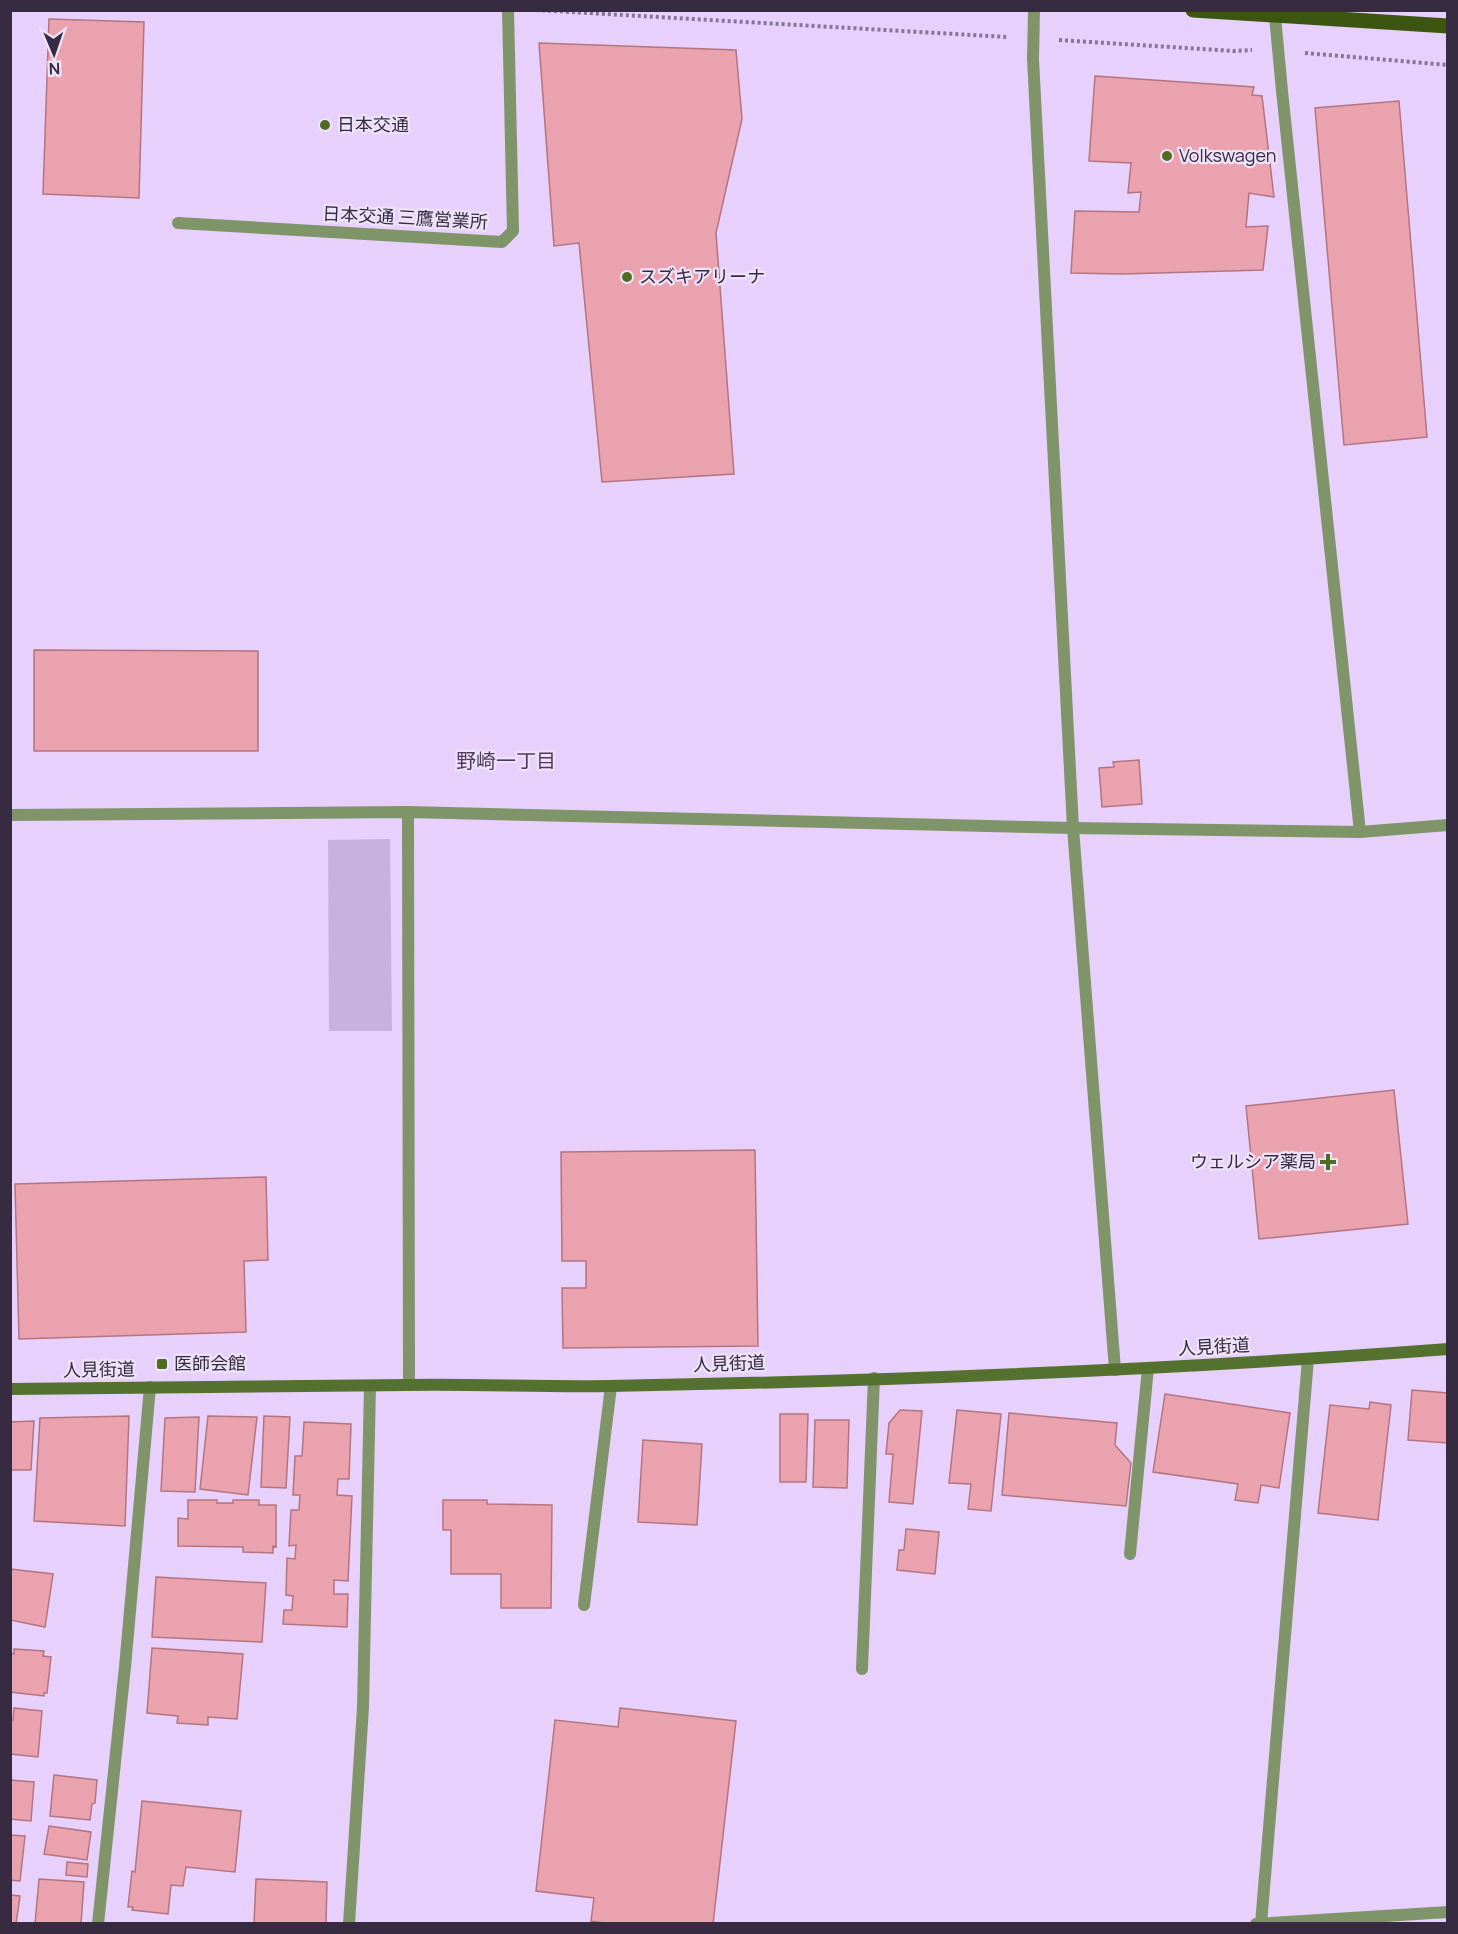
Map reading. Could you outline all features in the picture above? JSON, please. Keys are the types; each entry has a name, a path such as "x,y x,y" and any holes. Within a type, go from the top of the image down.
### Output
{"main road":[{"path":"1193,10 1448,26"},
{"name":"人見街道","path":"10,1389 409,1385 611,1386 1115,1370 1448,1349"}],"street":[{"name":"日本交通 三鷹営業所","path":"178,223 502,242 513,231 508,10"},
{"path":"1034,10 1033,38 1073,828 1115,1370"},
{"path":"1275,15 1360,832"},
{"path":"10,815 408,812 1073,828 1360,832 1448,825"},
{"path":"408,812 409,1385"},
{"path":"1308,1359 1259,1923 1448,1912"},
{"path":"1130,1554 1148,1368"},
{"path":"862,1669 874,1378"},
{"path":"349,1923 363,1707 370,1386"},
{"path":"584,1605 611,1386"},
{"path":"98,1923 150,1388"},
{"path":"1415,1913 1432,1923"}],"path":[{"path":"536,10 1234,51 1257,50"},
{"path":"1306,53 1448,65"}],"shaded area":[{"path":"390,839 392,1031 329,1031 328,840"}],"building":[{"path":"49,19 144,22 139,198 43,194"},
{"path":"539,43 736,50 742,119 716,233 734,474 602,482 579,243 554,246"},
{"path":"1095,76 1254,87 1252,95 1262,96 1274,197 1249,193 1246,227 1268,226 1263,270 1071,273 1075,211 1139,212 1141,192 1128,193 1131,163 1089,161"},
{"path":"1399,101 1427,437 1344,445 1315,108"},
{"path":"34,650 258,651 258,751 34,751"},
{"path":"1139,760 1142,804 1102,807 1099,768 1114,767 1113,762"},
{"path":"1394,1090 1408,1224 1259,1239 1246,1106"},
{"path":"755,1150 758,1346 563,1348 562,1288 586,1288 586,1261 562,1261 561,1152"},
{"path":"266,1177 268,1260 244,1261 246,1332 19,1339 15,1184"},
{"path":"1412,1390 1448,1393 1448,1443 1408,1440"},
{"path":"1165,1394 1290,1413 1279,1488 1261,1485 1258,1503 1250,1502 1235,1500 1238,1484 1153,1472"},
{"path":"1370,1402 1391,1405 1378,1520 1318,1513 1330,1405 1369,1409"},
{"path":"900,1410 922,1411 913,1504 889,1502 893,1454 886,1454 889,1423"},
{"path":"957,1410 1001,1414 991,1511 968,1509 971,1484 949,1483"},
{"path":"1009,1413 1117,1423 1115,1445 1131,1463 1126,1506 1002,1495"},
{"path":"780,1414 808,1414 806,1482 780,1482"},
{"path":"129,1416 125,1526 34,1521 40,1418"},
{"path":"208,1416 257,1417 248,1495 200,1489"},
{"path":"264,1416 290,1417 286,1488 261,1487"},
{"path":"199,1417 195,1492 161,1491 165,1418"},
{"path":"815,1420 849,1420 847,1488 813,1487"},
{"path":"34,1421 31,1470 10,1470 10,1422"},
{"path":"304,1422 351,1424 349,1479 338,1479 337,1495 352,1496 348,1581 334,1580 334,1594 348,1594 347,1627 283,1624 284,1610 292,1610 293,1596 286,1595 287,1558 295,1559 296,1545 289,1546 291,1510 299,1510 300,1495 293,1495 295,1456 302,1456"},
{"path":"643,1440 702,1444 697,1525 638,1522"},
{"path":"188,1500 217,1500 217,1503 233,1503 233,1500 259,1500 259,1505 276,1505 276,1547 273,1546 273,1553 243,1552 243,1547 178,1546 178,1518 188,1519"},
{"path":"443,1500 487,1500 487,1504 552,1505 551,1608 501,1608 501,1574 451,1574 451,1530 443,1530"},
{"path":"906,1529 939,1532 935,1574 897,1570 899,1550 904,1550"},
{"path":"10,1569 53,1574 45,1627 10,1620"},
{"path":"156,1577 266,1583 262,1642 152,1637"},
{"path":"152,1648 243,1654 237,1719 208,1717 208,1725 177,1723 178,1716 147,1713"},
{"path":"14,1649 44,1651 43,1656 51,1657 47,1693 44,1693 44,1696 10,1692 10,1653 14,1654"},
{"path":"14,1708 42,1711 38,1757 10,1754 10,1720 13,1720"},
{"path":"620,1708 736,1721 713,1924 610,1924 591,1921 594,1898 536,1891 555,1720 618,1727"},
{"path":"54,1775 97,1780 95,1803 92,1804 90,1820 50,1816"},
{"path":"10,1780 34,1782 31,1821 10,1819"},
{"path":"142,1801 241,1811 235,1872 186,1867 183,1886 171,1885 168,1914 132,1910 133,1907 128,1907 132,1871 135,1872"},
{"path":"49,1826 91,1832 87,1860 44,1854"},
{"path":"10,1835 25,1836 20,1881 10,1880"},
{"path":"67,1862 88,1864 87,1877 66,1875"},
{"path":"39,1879 84,1882 81,1924 35,1924"},
{"path":"256,1879 327,1882 326,1924 254,1924"},
{"path":"10,1895 20,1896 16,1924 10,1924"}],"place":[{"name":"日本交通","path":"325,125"},
{"name":"Volkswagen","path":"1167,156"},
{"name":"スズキアリーナ","path":"627,277"},
{"name":"ウェルシア薬局","path":"1328,1162"},
{"name":"医師会館","path":"162,1364"}],"district":[{"name":"野崎一丁目","path":"506,761"}]}
